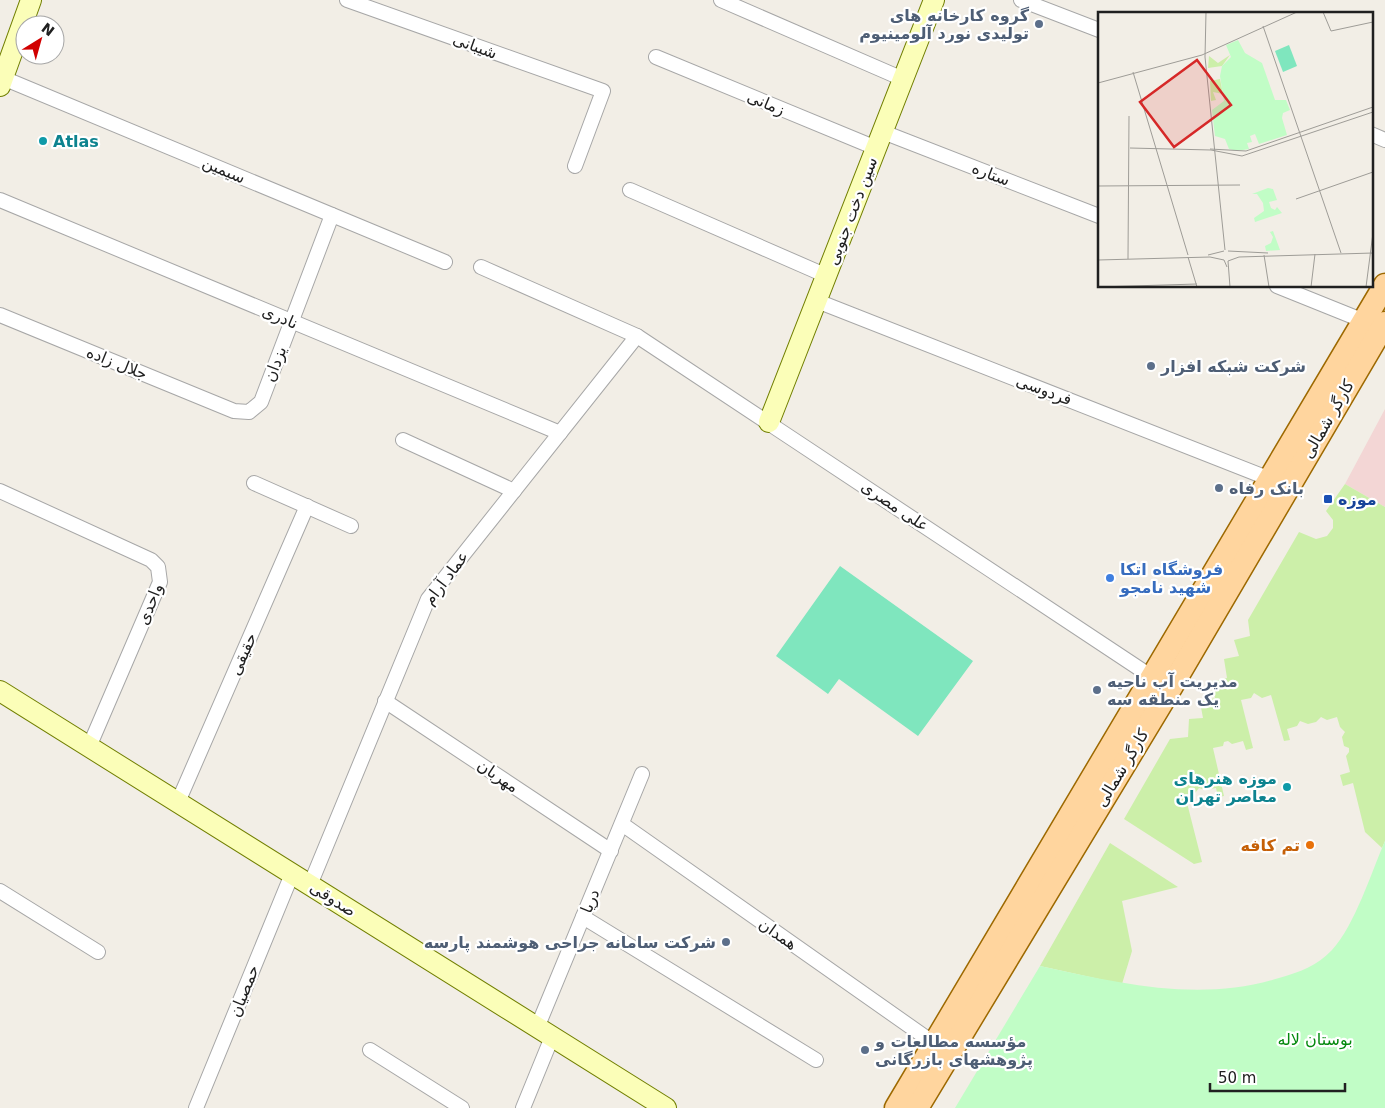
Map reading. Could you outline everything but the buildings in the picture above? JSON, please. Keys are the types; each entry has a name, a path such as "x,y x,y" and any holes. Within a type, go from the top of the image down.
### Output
{"main road":[{"name":"کارگر شمالی","path":"917,1108 942,1049 1279,483 1377,324 1385,285"},
{"path":"896,1108 942,1049"}],"street":[{"path":"3,72 31,0"},
{"name":"شیبانی","path":"347,0 603,91 575,166"},
{"path":"721,0 903,79"},
{"name":"سین دخت جنوبی","path":"769,422 934,0"},
{"path":"1021,0 1098,30"},
{"name":"زمانی","path":"656,57 880,140"},
{"name":"سیمین","path":"3,72 445,262"},
{"path":"1372,134 1385,140"},
{"name":"ستاره","path":"880,140 1098,216"},
{"path":"630,190 827,276"},
{"name":"نادری","path":"0,200 560,433"},
{"name":"یزدان","path":"234,411 249,412 261,402 332,215"},
{"name":"علی مصری","path":"481,267 637,336 1161,683"},
{"path":"1282,288 1377,324"},
{"name":"فردوسی","path":"817,301 1279,483"},
{"name":"جلال زاده","path":"0,315 234,411"},
{"name":"عماد آرام","path":"310,885 384,701 428,599 637,336"},
{"path":"402,440 514,491"},
{"path":"254,483 350,526"},
{"name":"واحدی","path":"0,491 151,560 160,572 160,582 89,747"},
{"name":"حقیقی","path":"178,802 307,506"},
{"name":"صدوقی","path":"0,691 666,1108"},
{"name":"مهربان","path":"384,701 611,850"},
{"name":"دریا","path":"523,1108 545,1032 583,917 642,774"},
{"name":"همدان","path":"622,824 942,1049"},
{"name":"حمصیان","path":"196,1108 292,874"},
{"path":"0,891 98,952"},
{"path":"583,917 816,1060"},
{"path":"370,1050 462,1108"}],"shaded area":[{"path":"1385,409 1385,507 1345,484"}],"green space":[{"path":"1345,484 1385,507 1385,841 1382,848 1365,832 1353,783 1343,786 1340,775 1350,772 1346,756 1349,748 1344,746 1342,737 1345,732 1340,727 1337,717 1327,720 1321,717 1316,722 1308,724 1300,721 1297,726 1287,729 1290,740 1284,741 1271,695 1262,698 1254,693 1251,698 1241,700 1253,748 1246,750 1243,741 1232,744 1228,741 1224,742 1223,746 1213,748 1224,796 1218,797 1216,788 1205,790 1199,788 1195,793 1185,795 1202,862 1194,864 1124,819 1170,739 1188,737 1189,719 1203,718 1200,702 1215,698 1210,682 1227,678 1224,659 1239,656 1234,640 1250,636 1248,620 1299,532 1316,539 1327,536 1333,528 1333,520 1326,511"},
{"path":"840,566 973,661 918,736 839,679 828,694 776,656"},
{"name":"بوستان لاله","path":"1385,841 1385,1108 955,1108 1040,966 1129,984 1189,990 1249,985 1279,978 1308,968 1332,950 1348,927"},
{"path":"1110,843 1178,887 1122,901 1132,951 1122,984 1040,966"}],"place":[{"name":"گروه کارخانه های تولیدی نورد آلومینیوم","path":"1039,24"},
{"name":"Atlas","path":"43,141"},
{"name":"شرکت شبکه افزار","path":"1151,366"},
{"name":"بانک رفاه","path":"1219,488"},
{"name":"موزه","path":"1328,499"},
{"name":"فروشگاه اتکا شهید نامجو","path":"1110,578"},
{"name":"مدیریت آب ناحیه یک منطقه سه","path":"1097,690"},
{"name":"موزه هنرهای معاصر تهران","path":"1287,787"},
{"name":"تم کافه","path":"1310,845"},
{"name":"شرکت سامانه جراحی هوشمند پارسه","path":"726,942"},
{"name":"مؤسسه مطالعات و پژوهشهای بازرگانی","path":"865,1050"}]}
